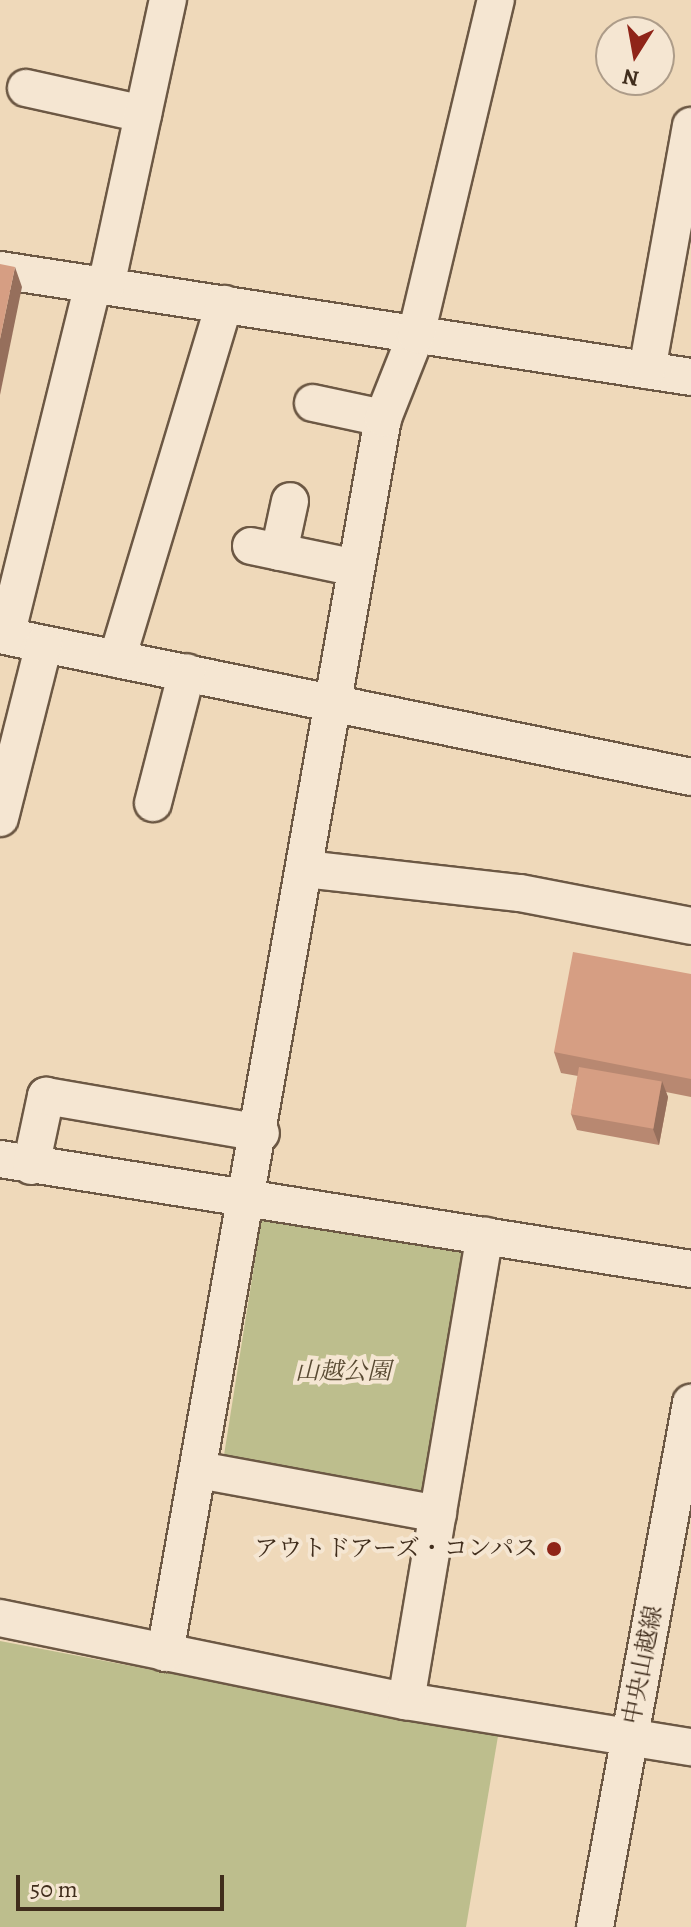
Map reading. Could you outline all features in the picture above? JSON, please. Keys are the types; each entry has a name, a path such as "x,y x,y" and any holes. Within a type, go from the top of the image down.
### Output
{"street":[{"path":"168,0 100,285 3,636 333,701 691,777"},
{"path":"165,1653 250,1198 383,418 416,335 496,0"},
{"path":"26,88 143,114"},
{"path":"647,370 691,126"},
{"path":"0,270 691,377"},
{"path":"117,659 224,304"},
{"path":"313,403 383,418"},
{"path":"290,501 265,549 356,568"},
{"path":"1,805 44,644"},
{"path":"153,803 187,672"},
{"path":"305,869 520,893 691,926"},
{"path":"261,1133 46,1096 16,1162 691,1269"},
{"path":"406,1701 485,1236"},
{"name":"中央山越線","path":"595,1927 691,1403"},
{"path":"199,1470 438,1514"},
{"path":"0,1618 406,1701 691,1747"}],"green space":[{"name":"山越公園","path":"263,1209 473,1242 433,1499 222,1466"},
{"path":"0,1641 498,1736 466,1927 0,1927"}],"building":[{"path":"0,264 15,267 0,339"},
{"path":"573,952 691,974 691,1079 554,1052"},
{"path":"579,1067 662,1082 653,1129 571,1114"}],"place":[{"name":"アウトドアーズ・コンパス","path":"554,1549"}]}
